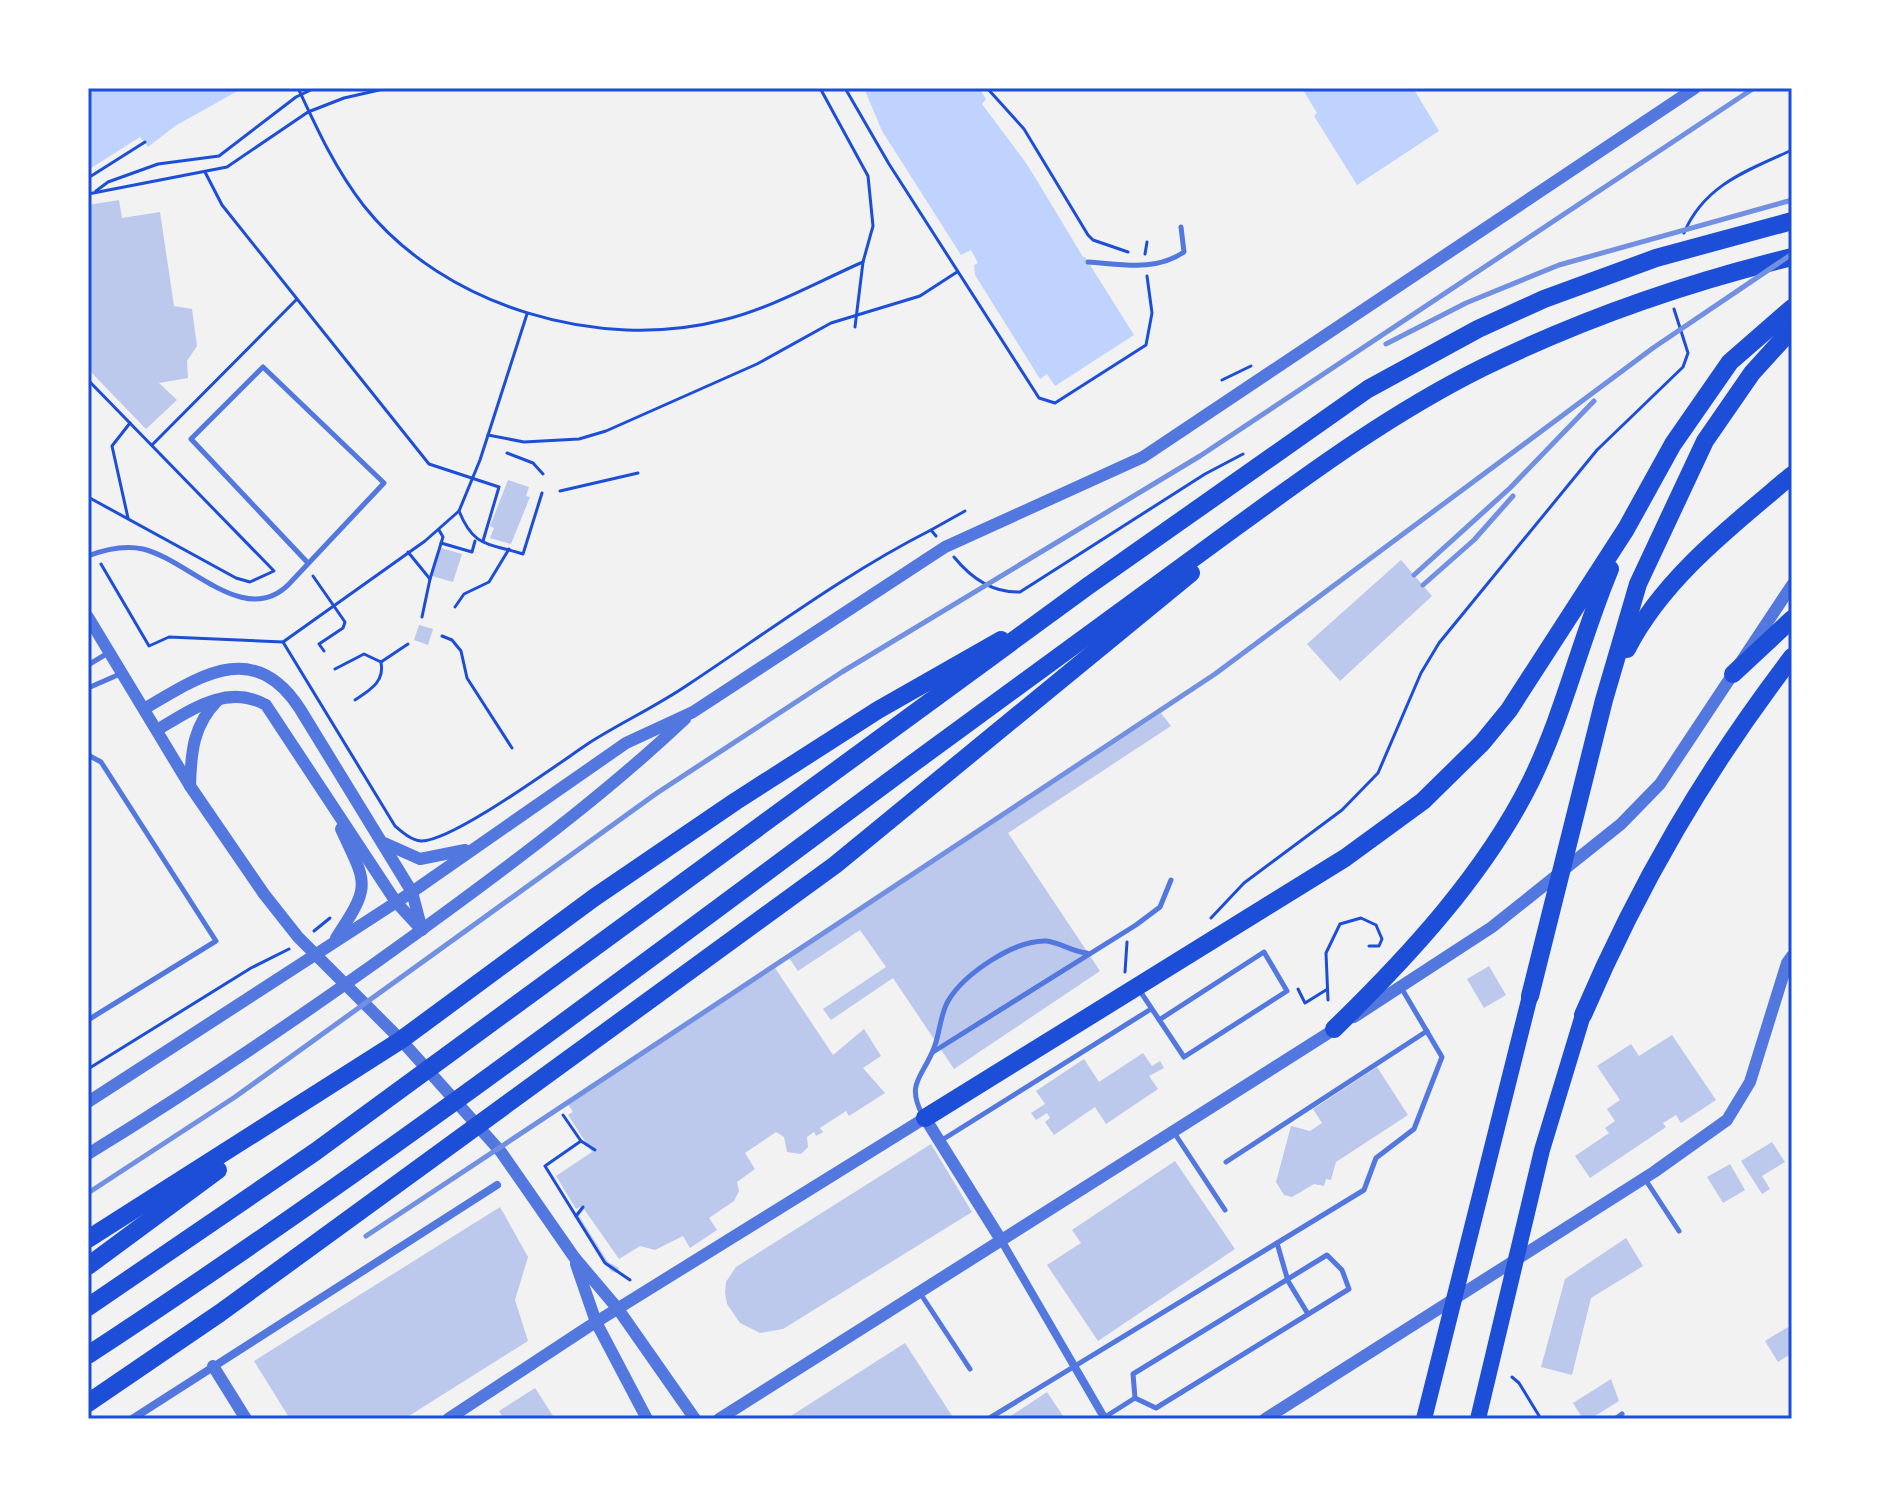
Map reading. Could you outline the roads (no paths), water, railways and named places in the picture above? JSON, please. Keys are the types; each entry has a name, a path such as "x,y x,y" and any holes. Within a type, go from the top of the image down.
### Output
{"highway":[{"path":"88,1307 184,1244 402,1089 1056,609 1368,389 1505,315 1616,272 1792,221"},
{"path":"88,1355 331,1191 424,1120 1354,443 1479,369 1604,315 1721,276 1792,257"},
{"path":"925,1118 1345,858 1390,827 1443,782 1509,710 1626,529 1673,444 1730,362 1792,308"},
{"path":"1424,1419 1607,692 1638,584 1684,481 1724,411 1752,373 1792,329"},
{"path":"1607,692 1635,633 1680,577 1727,530 1792,475"},
{"path":"1334,1029 1451,902 1519,803 1547,743 1626,529"},
{"path":"88,1403 220,1313 835,865 1165,597 1231,531"},
{"path":"88,1266 149,1212 401,1040 595,897 736,801 878,710 1056,609"},
{"path":"1733,674 1792,619"},
{"path":"1478,1419 1514,1261 1583,1015 1623,923 1670,838 1736,731 1792,657"},
{"path":"88,1239 149,1212"}],"street":[{"path":"88,1102 412,892 626,743 693,712 945,547 1143,457 1695,88"},
{"path":"719,1419 1401,988 1492,927 1621,824 1660,784 1759,630 1792,585"},
{"path":"88,617 190,786 298,937 401,1040 479,1125 525,1183 574,1257 618,1309 695,1419"},
{"path":"144,709 207,674 237,668 266,675 290,694 412,892 422,930"},
{"path":"157,730 220,698 246,696 266,705 396,902 422,930"},
{"path":"190,786 197,729 220,698"},
{"path":"88,1154 189,1090 422,930 642,760 693,712"},
{"path":"332,945 355,910 363,883 358,859 334,811"},
{"path":"382,842 420,859 443,857 479,844"},
{"path":"1265,1419 1645,1178 1727,1120 1750,1082 1787,963 1792,956"},
{"path":"448,1419 596,1322 925,1118 1001,1240 1104,1418"},
{"path":"132,1419 497,1185"},
{"path":"574,1257 596,1322 647,1419"},
{"path":"213,1366 246,1419"}],"lane":[{"path":"1088,262 1142,266 1169,263 1184,252 1181,227"},
{"path":"91,555 120,548 144,549 238,597 252,600 278,594 307,565 384,483 263,367 191,439 307,565"},
{"path":"88,665 110,652"},
{"path":"88,688 122,673"},
{"path":"88,755 101,762 216,941 88,1020"},
{"path":"933,1052 989,1020 1160,907 1171,880"},
{"path":"925,1118 914,1093 919,1074 933,1052 947,1003 958,987 1018,946 1048,941 1070,951 1088,953"},
{"path":"1137,987 1151,1009 1184,1057 1287,991 1264,952 1159,1020"},
{"path":"988,1419 1364,1190 1376,1158 1414,1129 1442,1057 1401,988"},
{"path":"939,1141 1151,1009"},
{"path":"1226,1162 1427,1031"},
{"path":"1172,1130 1225,1210"},
{"path":"1645,1178 1679,1231"},
{"path":"1277,1243 1288,1281 1308,1314"},
{"path":"1327,1255 1342,1270 1349,1289 1156,1408 1135,1398 1133,1374 1327,1255"},
{"path":"920,1292 970,1369"},
{"path":"1104,1418 1135,1398"},
{"path":"1615,1419 1622,1414"}],"water":[{"path":"88,88 261,88 148,147 140,137 88,170"},
{"path":"864,88 979,88 1134,335 1055,386 1047,374 1040,379 975,275 974,265 978,263 971,250 961,255 882,131"},
{"path":"1302,88 1413,88 1439,131 1357,185 1314,116 1317,113"}],"railway":[{"path":"88,1193 235,1097 657,793 842,672 1200,456 1754,88"},
{"path":"1386,344 1466,303 1559,265 1792,200"},
{"path":"366,1236 1215,674 1653,348 1792,254"},
{"path":"1414,575 1510,488 1594,401"},
{"path":"1423,585 1474,540 1513,496"}]}
